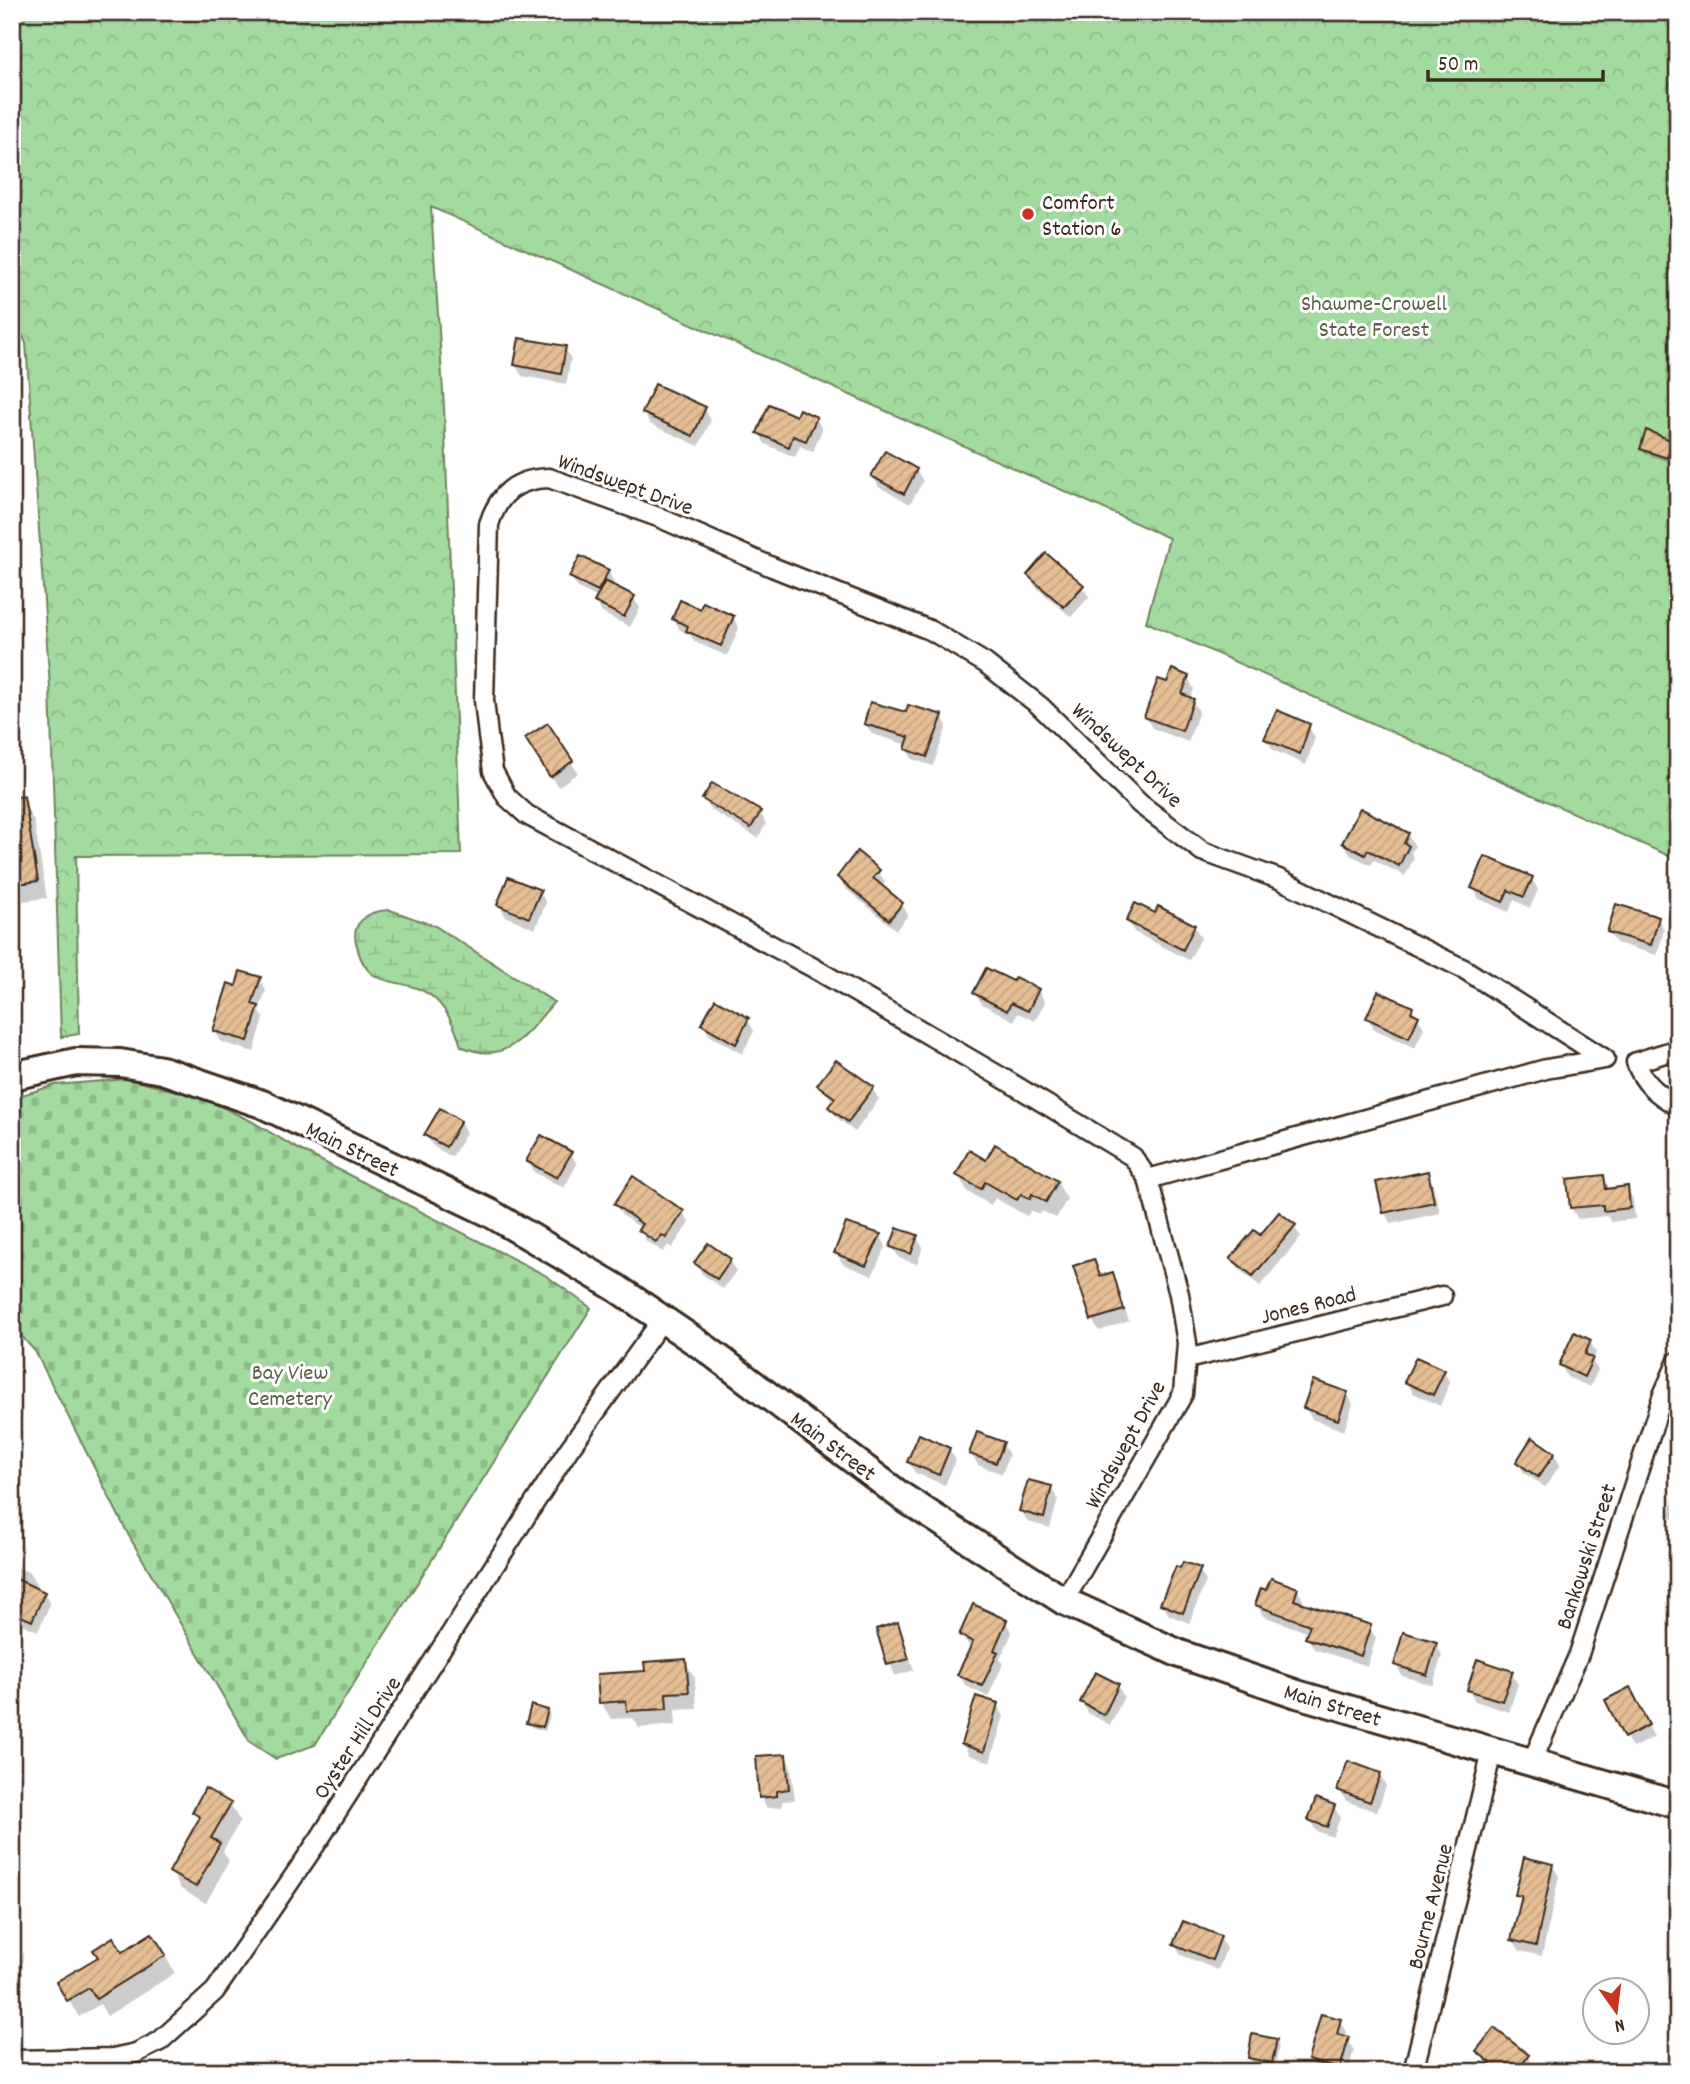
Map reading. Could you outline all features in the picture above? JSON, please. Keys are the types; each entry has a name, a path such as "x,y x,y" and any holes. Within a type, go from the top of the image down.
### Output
{"main road":[{"name":"Main Street","path":"12,1076 76,1062 120,1063 162,1070 262,1104 490,1213 615,1287 708,1350 901,1496 1064,1601 1180,1654 1297,1694 1678,1805"}],"street":[{"name":"Windswept Drive","path":"1064,1601 1183,1394 1187,1359 1179,1294 1148,1178 1133,1157 990,1070 812,967 527,815 507,797 493,771 484,700 489,524 496,504 505,492 530,479 549,478 658,517 772,567 932,631 985,663 1040,706 1140,804 1202,851 1279,879 1464,969 1605,1059"},
{"name":"Windswept Drive","path":"1148,1178 1546,1069 1605,1059 1636,1062 1678,1049"},
{"path":"1636,1062 1647,1082 1661,1097 1678,1106"},
{"name":"Jones Road","path":"1187,1359 1442,1296"},
{"name":"Oyster Hill Drive","path":"12,2060 113,2058 136,2053 160,2041 215,1991 320,1838 569,1449 662,1320"},
{"name":"Bankowski Street","path":"1531,1764 1579,1654 1663,1395 1678,1361"},
{"name":"Bourne Avenue","path":"1413,2072 1492,1752"}],"green space":[{"name":"Shawme-Crowell State Forest","path":"12,12 1678,12 1678,860 1146,622 1169,538 431,207 444,407 461,854 76,856 79,1034 61,1037 50,687 26,343 12,314"},
{"path":"390,910 435,926 554,1002 524,1036 503,1050 477,1051 461,1046 451,1021 435,999 412,986 379,978 362,962 355,939 357,927 371,914"},
{"name":"Bay View Cemetery","path":"127,1079 201,1097 251,1121 298,1149 545,1275 591,1308 315,1745 276,1759 250,1742 129,1536 35,1351 12,1326 12,1098 55,1085"}],"building":[{"path":"519,338 566,346 561,374 514,365"},
{"path":"655,384 706,407 693,436 642,413"},
{"path":"769,404 796,416 799,409 817,417 806,441 793,436 789,447 757,433"},
{"path":"1646,430 1673,441 1667,458 1640,449"},
{"path":"885,451 917,469 904,494 871,476"},
{"path":"1046,553 1084,585 1064,607 1027,575"},
{"path":"580,556 609,570 598,591 569,577"},
{"path":"605,581 635,596 624,617 594,602"},
{"path":"680,600 700,609 703,602 734,616 721,646 686,631 688,626 672,619"},
{"path":"1172,669 1189,676 1182,694 1194,699 1182,731 1144,717 1158,679 1167,682"},
{"path":"870,702 906,712 908,705 943,715 927,757 905,749 909,737 864,724"},
{"path":"1277,710 1310,724 1300,754 1264,739"},
{"path":"548,723 573,761 550,777 525,738"},
{"path":"712,783 761,811 751,828 702,799"},
{"path":"24,796 38,881 12,885 12,797"},
{"path":"1360,808 1409,833 1404,843 1409,846 1399,866 1368,850 1365,855 1342,843"},
{"path":"857,851 880,870 873,878 903,903 889,920 837,877"},
{"path":"1485,856 1533,877 1524,897 1508,890 1503,902 1471,888"},
{"path":"508,877 541,890 529,918 497,905"},
{"path":"1135,903 1155,913 1158,906 1195,925 1183,950 1126,921"},
{"path":"1616,904 1659,917 1651,945 1607,932"},
{"path":"986,968 1013,981 1015,977 1039,989 1028,1011 1011,1003 1007,1011 973,993"},
{"path":"240,971 261,977 252,1004 259,1006 248,1041 213,1031 228,983 236,986"},
{"path":"1378,991 1413,1007 1411,1012 1419,1016 1409,1038 1366,1018"},
{"path":"715,999 749,1018 736,1044 701,1024"},
{"path":"836,1060 874,1087 848,1122 828,1107 835,1098 817,1085"},
{"path":"440,1108 461,1121 446,1147 424,1135"},
{"path":"541,1135 572,1152 557,1178 526,1161"},
{"path":"995,1144 1058,1181 1046,1202 1032,1194 1030,1199 1021,1194 1017,1200 985,1182 981,1189 956,1175 969,1150 986,1160"},
{"path":"1428,1171 1434,1202 1383,1213 1376,1182"},
{"path":"1604,1175 1606,1189 1628,1186 1630,1208 1603,1211 1603,1205 1570,1208 1567,1179"},
{"path":"633,1176 684,1211 666,1238 662,1235 656,1242 638,1230 642,1224 614,1204"},
{"path":"1279,1212 1296,1225 1253,1276 1230,1258 1254,1230 1260,1235"},
{"path":"846,1223 881,1234 866,1266 834,1253"},
{"path":"897,1228 918,1235 911,1254 890,1247"},
{"path":"708,1243 731,1259 717,1279 694,1263"},
{"path":"1094,1259 1100,1276 1113,1272 1124,1310 1091,1320 1073,1266"},
{"path":"1574,1332 1591,1340 1585,1354 1593,1358 1584,1377 1559,1365"},
{"path":"1416,1357 1445,1370 1433,1395 1404,1382"},
{"path":"1313,1380 1348,1392 1338,1420 1303,1408"},
{"path":"977,1432 1004,1442 996,1463 969,1454"},
{"path":"919,1434 950,1448 939,1475 907,1462"},
{"path":"1532,1437 1555,1453 1538,1477 1516,1462"},
{"path":"1028,1480 1052,1486 1044,1518 1019,1511"},
{"path":"1183,1562 1201,1568 1183,1613 1160,1604 1176,1566 1180,1568"},
{"path":"12,1577 45,1592 32,1621 12,1612"},
{"path":"1271,1578 1298,1588 1294,1600 1371,1625 1361,1656 1305,1638 1310,1625 1255,1605 1261,1588 1266,1590"},
{"path":"973,1604 1007,1620 994,1650 998,1652 982,1686 957,1675 973,1642 959,1635"},
{"path":"898,1622 909,1659 887,1665 876,1629"},
{"path":"1403,1632 1437,1642 1427,1675 1394,1665"},
{"path":"686,1659 689,1692 666,1693 667,1709 627,1711 626,1701 599,1703 597,1674 645,1671 644,1662"},
{"path":"1477,1659 1513,1671 1502,1701 1467,1690"},
{"path":"1095,1672 1119,1684 1104,1715 1080,1702"},
{"path":"1630,1687 1649,1725 1624,1738 1605,1700"},
{"path":"976,1696 998,1703 984,1752 961,1744"},
{"path":"531,1705 548,1710 543,1727 526,1723"},
{"path":"786,1754 789,1789 777,1791 777,1796 759,1798 756,1756"},
{"path":"1348,1761 1381,1773 1370,1802 1337,1790"},
{"path":"205,1788 231,1803 211,1838 220,1843 196,1887 169,1872 200,1817 192,1812"},
{"path":"1316,1798 1335,1805 1327,1827 1308,1820"},
{"path":"1524,1857 1553,1864 1536,1946 1511,1940 1522,1896 1515,1895"},
{"path":"1183,1921 1221,1936 1212,1960 1173,1944"},
{"path":"152,1933 166,1955 96,1999 89,1988 67,2001 56,1982 98,1957 93,1950 113,1937 122,1952"},
{"path":"1321,2014 1341,2019 1337,2034 1349,2037 1340,2069 1308,2060"},
{"path":"1494,2028 1529,2055 1516,2072 1485,2072 1491,2063 1476,2051"},
{"path":"1252,2034 1277,2039 1272,2063 1248,2058"}],"place":[{"name":"Comfort Station 6","path":"1028,214"}]}
